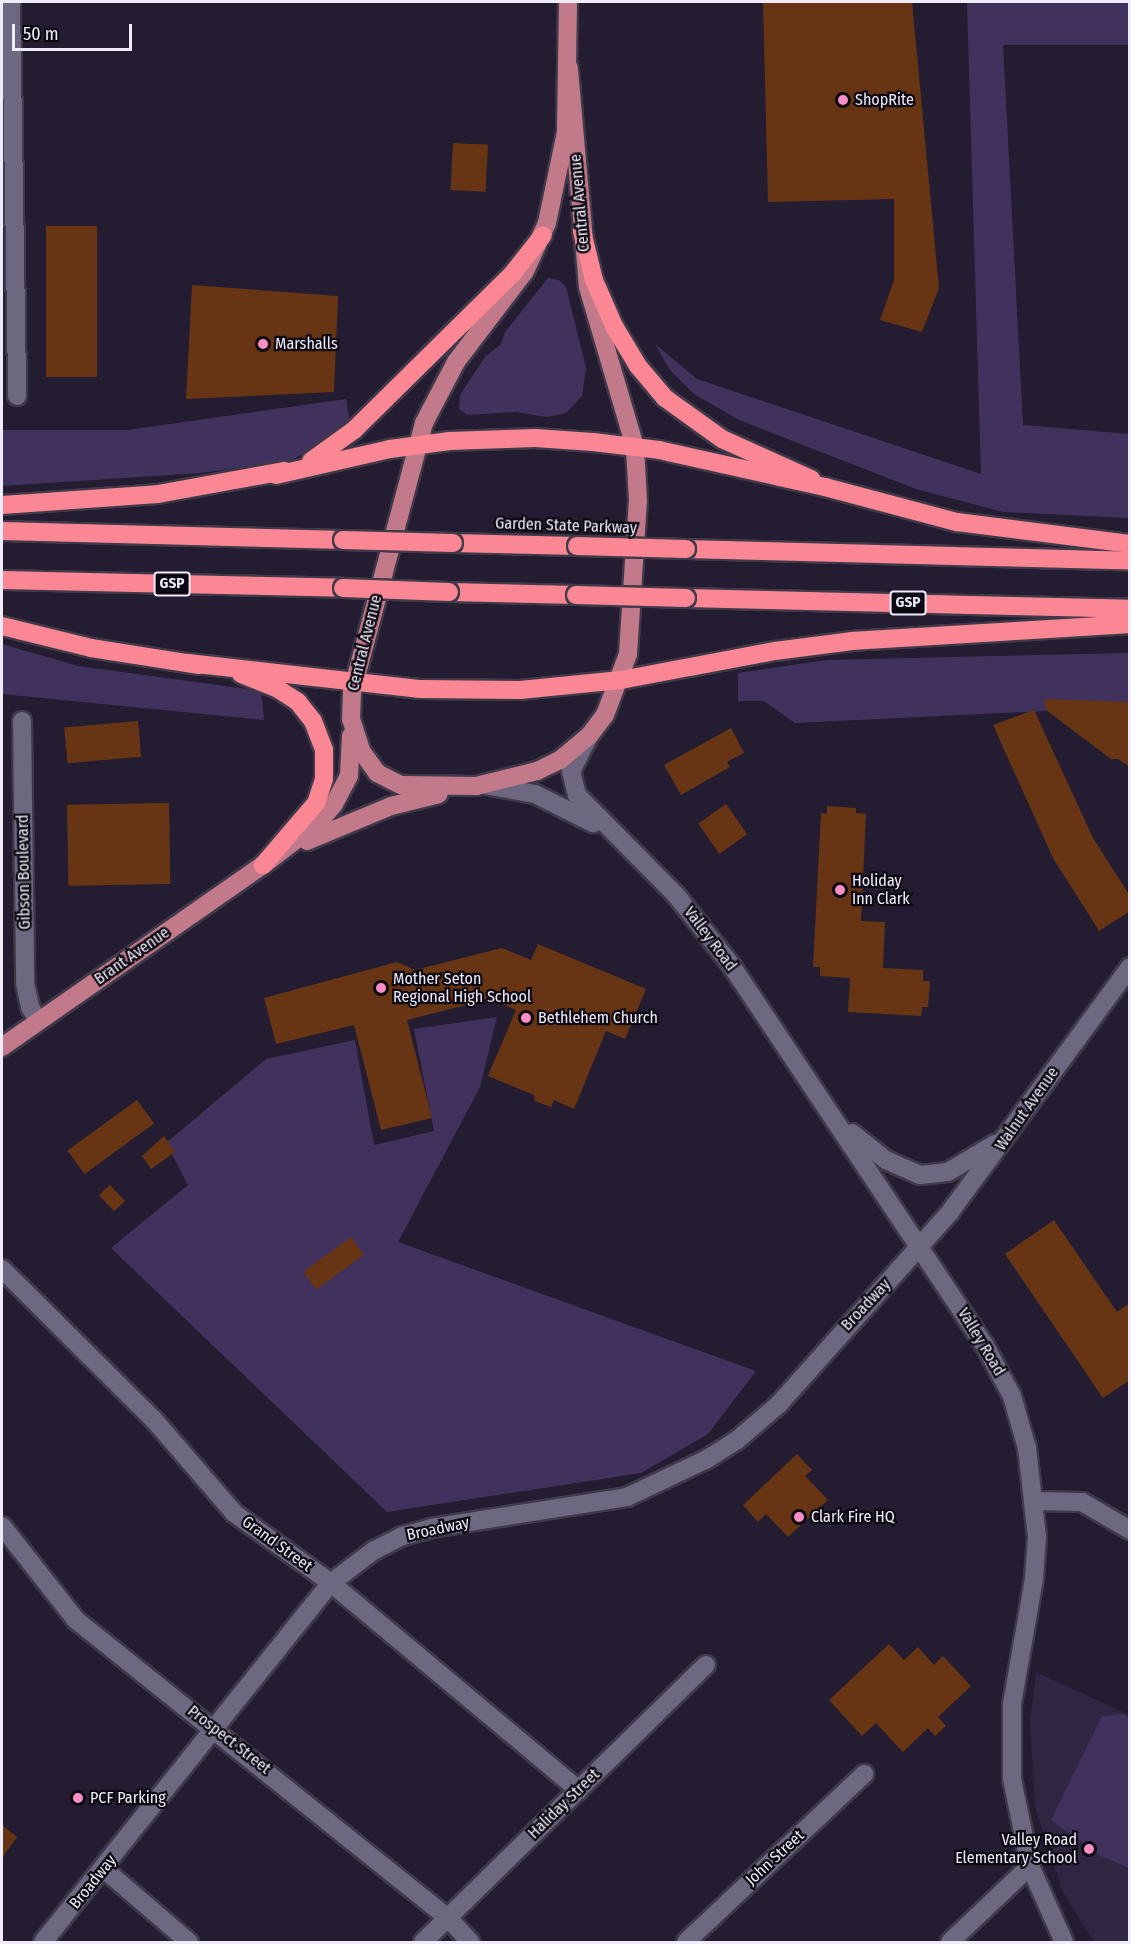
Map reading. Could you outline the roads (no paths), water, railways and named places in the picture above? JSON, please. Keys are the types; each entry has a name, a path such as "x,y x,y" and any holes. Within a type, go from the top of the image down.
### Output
{"highway":[{"path":"582,231 594,280 614,326 638,366 665,398 722,439 784,464 825,487"},
{"path":"276,475 316,458 354,430 522,264 543,235"},
{"path":"2,505 158,494 276,475 417,445 535,438 635,447 825,487 967,524 1130,544"},
{"name":"Garden State Parkway","path":"2,531 1130,561"},
{"name":"GSP","path":"2,580 1130,609"},
{"path":"2,626 92,648 188,663 464,692 621,680 765,652 852,641 1130,624"},
{"path":"188,663 248,676 292,697 309,714 321,740 324,779 316,803 263,865"}],"main road":[{"name":"Central Avenue","path":"568,2 569,68 582,231 591,302 635,447 638,501 632,630 621,680 605,716 589,736 549,766 476,786 412,787 384,778 362,752 351,719 356,680 417,445 447,375 515,286 543,235 562,155 569,68"},
{"name":"Brant Avenue","path":"2,1047 263,865 318,822 340,795 351,766 351,719"},
{"name":"Brant Avenue","path":"263,865 358,818 476,786"}],"street":[{"path":"11,2 7,261 17,396"},
{"name":"Gibson Boulevard","path":"22,721 25,983 30,1007 38,1021"},
{"name":"Valley Road","path":"589,736 573,763 573,786 588,809 656,874 699,923 831,1112 921,1248 1004,1380 1025,1436 1035,1501 1034,1579 1012,1704 1010,1743 1012,1779 1030,1866 1064,1942"},
{"name":"Valley Road","path":"476,786 503,786 535,794 617,838"},
{"name":"Walnut Avenue","path":"921,1248 1016,1125 1130,967"},
{"path":"831,1112 886,1160 920,1175 948,1172 975,1159 1016,1125"},
{"name":"Broadway","path":"43,1942 104,1869 213,1726 331,1583 373,1551 402,1536 627,1497 676,1477 736,1441 779,1404 921,1248"},
{"name":"Grand Street","path":"3,1273 155,1421 234,1513 331,1583 579,1790"},
{"path":"1035,1501 1082,1502 1130,1530"},
{"name":"Prospect Street","path":"2,1526 76,1620 213,1726 448,1918 470,1942"},
{"name":"Haliday Street","path":"423,1942 706,1665"},
{"name":"John Street","path":"686,1942 864,1774"},
{"path":"950,1942 1030,1866"},
{"path":"104,1869 189,1942"}],"place":[{"name":"ShopRite","path":"843,100"},
{"name":"Marshalls","path":"263,344"},
{"name":"Holiday Inn Clark","path":"840,890"},
{"name":"Mother Seton Regional High School","path":"381,988"},
{"name":"Bethlehem Church","path":"526,1018"},
{"name":"Clark Fire HQ","path":"799,1517"},
{"name":"PCF Parking","path":"78,1798"},
{"name":"Valley Road Elementary School","path":"1089,1849"}]}
